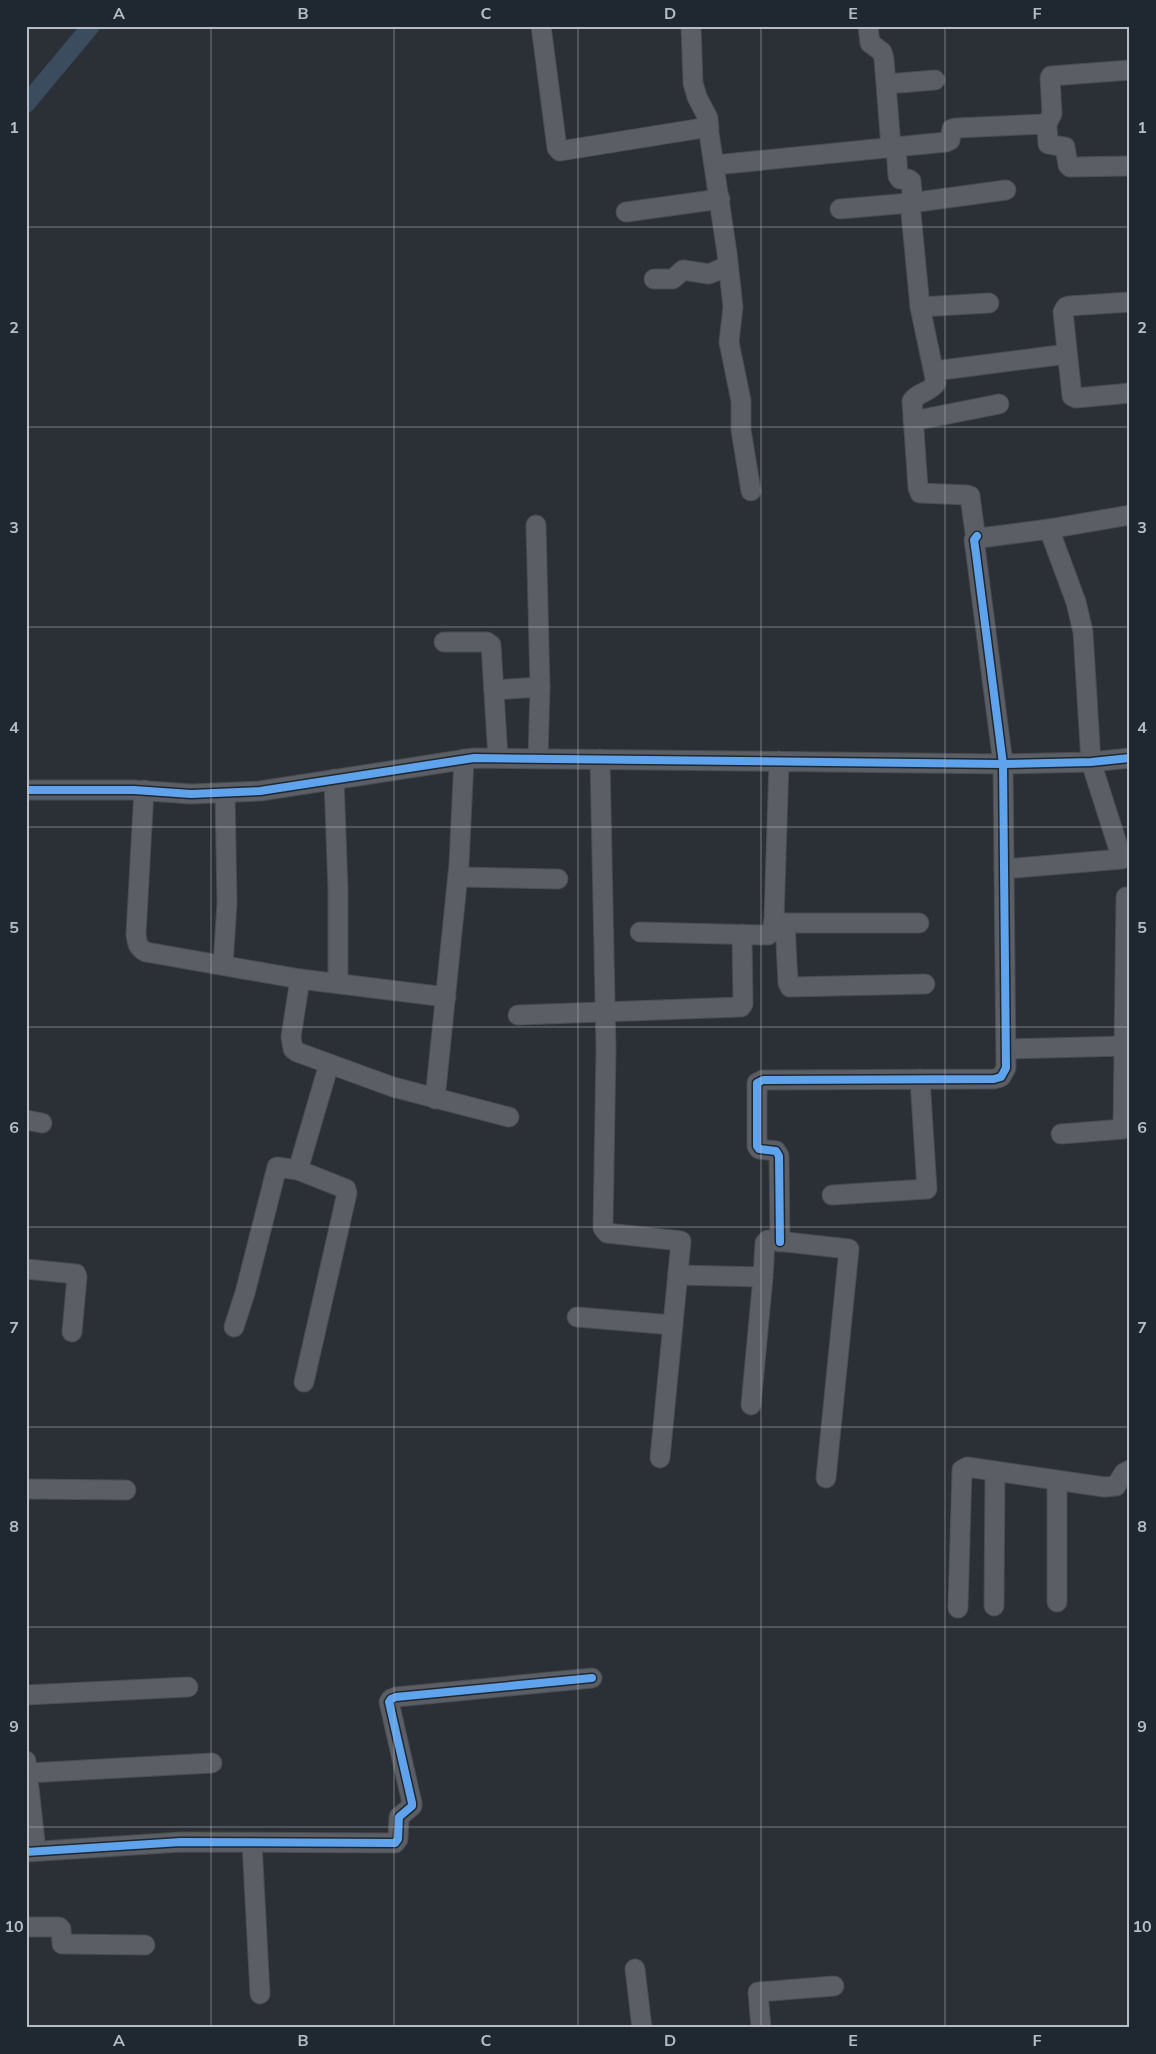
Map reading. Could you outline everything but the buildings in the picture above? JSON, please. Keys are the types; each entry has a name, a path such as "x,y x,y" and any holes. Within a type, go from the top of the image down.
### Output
{"street":[{"path":"540,26 557,148 560,151 709,127"},
{"path":"692,26 695,91 708,118 720,199 733,314 728,342 741,401 741,430 751,491"},
{"path":"780,1242 779,1156 776,1151 759,1149 757,1146 757,1084 763,1080 994,1079 1005,1073 1003,764 974,540 977,536 970,496 922,494 918,491 912,402 917,396 935,385 934,371 920,307 911,203 911,181 900,179 898,176 883,55 870,43 868,26"},
{"path":"1130,70 1051,76 1052,114 1046,125 1048,144 1065,147 1069,167 1130,166"},
{"path":"887,84 935,80"},
{"path":"715,165 946,142 950,140 952,129 956,128 1046,125"},
{"path":"840,209 911,203 1006,190"},
{"path":"626,212 720,199"},
{"path":"654,279 673,279 683,270 709,274 728,266"},
{"path":"920,307 988,302"},
{"path":"1130,302 1066,307 1063,312 1071,393 1074,398 1130,394"},
{"path":"934,371 1067,354"},
{"path":"913,421 999,404"},
{"path":"977,536 980,538 1049,529 1130,515"},
{"path":"536,524 540,687 538,758"},
{"path":"1004,868 1122,859 1091,762 1082,623 1049,529"},
{"path":"444,642 490,643 492,646 498,758"},
{"path":"494,690 540,687"},
{"path":"26,790 144,790 191,794 260,791 464,759 498,758 1003,764 1091,762 1130,758"},
{"path":"435,1099 458,877 464,759"},
{"path":"600,759 605,1013 603,1228 607,1233 680,1240 660,1458"},
{"path":"779,761 780,922 790,987 925,984"},
{"path":"334,779 338,890 338,983"},
{"path":"144,790 137,943 141,949 146,952 300,979 446,997"},
{"path":"223,965 227,894 225,792"},
{"path":"458,877 558,878"},
{"path":"1061,1134 1123,1129 1127,1039 1126,897"},
{"path":"780,922 919,923"},
{"path":"640,932 770,934 780,922"},
{"path":"518,1015 741,1007 743,1004 742,934"},
{"path":"300,979 291,1037 293,1048 393,1087 509,1116"},
{"path":"1006,1048 1127,1039"},
{"path":"298,1170 330,1064"},
{"path":"832,1195 927,1189 920,1079"},
{"path":"234,1328 245,1293 276,1168 280,1166 298,1170 346,1189 347,1192 304,1382"},
{"path":"750,1405 765,1243 768,1240 846,1248 849,1251 826,1478"},
{"path":"26,1269 76,1274 72,1332"},
{"path":"678,1275 763,1278"},
{"path":"577,1317 673,1325"},
{"path":"958,1608 962,1470 967,1467 1111,1487 1119,1484 1124,1473 1130,1470"},
{"path":"994,1606 996,1471"},
{"path":"1057,1602 1058,1480"},
{"path":"26,1489 126,1490"},
{"path":"212,1763 27,1767 31,1851 181,1842 390,1843 397,1841 399,1817 412,1806 412,1803 389,1702 393,1698 592,1678"},
{"path":"26,1695 188,1687"},
{"path":"252,1843 260,1994"},
{"path":"26,1927 60,1928 62,1944 145,1945"},
{"path":"635,1969 642,2028"},
{"path":"761,2028 758,1992 834,1986"}],"waterway":[{"path":"26,104 91,26"}],"cycle path":[{"path":"780,1242 779,1156 776,1151 759,1149 757,1146 757,1083 763,1080 994,1079 1001,1077 1006,1068 1003,764 974,540 977,536"},
{"path":"26,790 134,790 191,794 260,791 474,758 1003,764 1091,762 1130,758"},
{"path":"26,1852 181,1842 395,1843 398,1839 399,1817 412,1806 412,1803 389,1702 391,1699 592,1678"}]}
